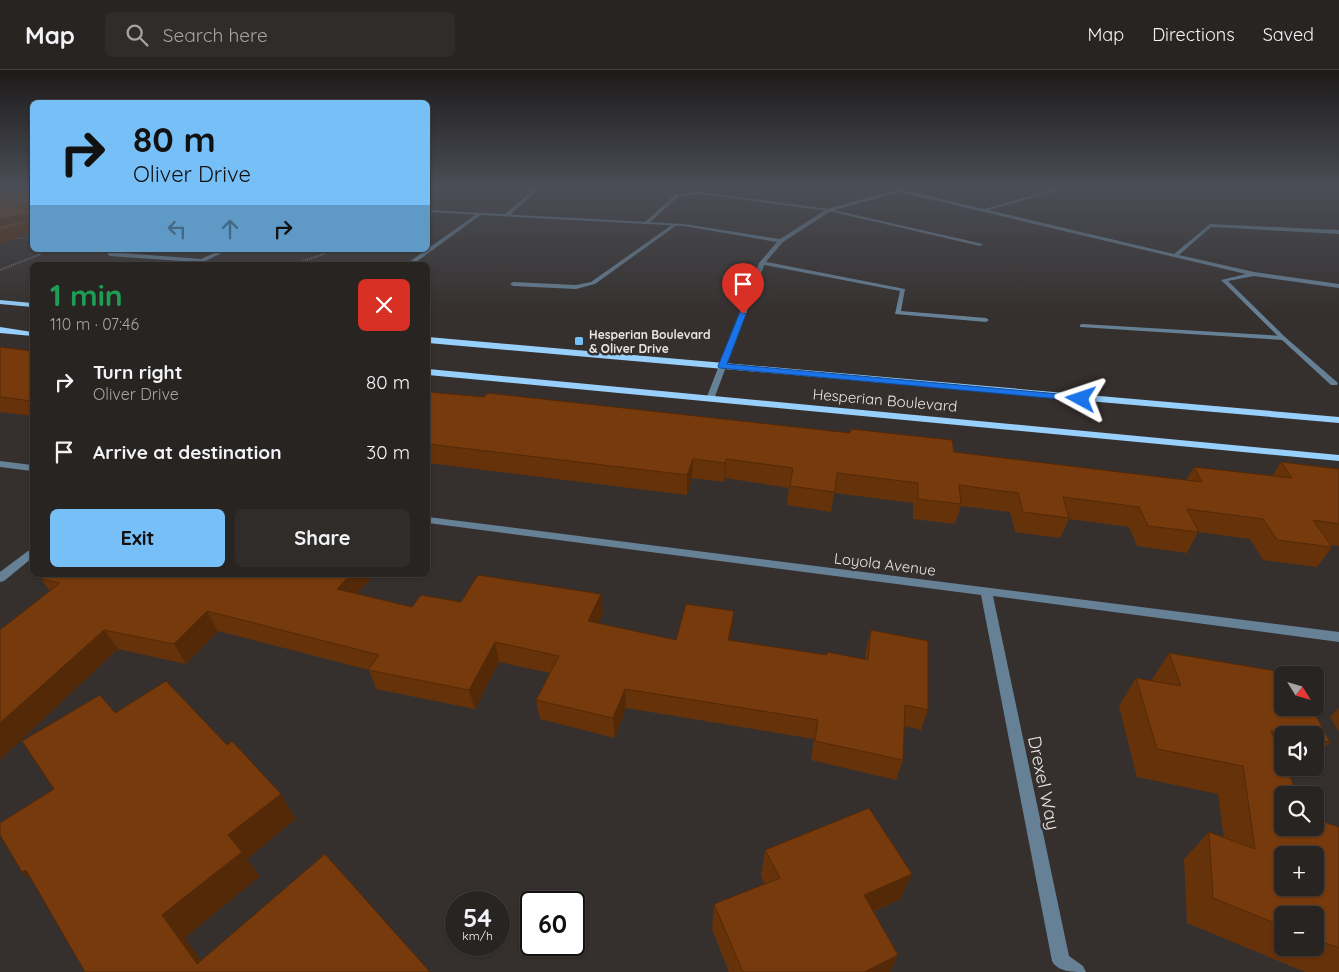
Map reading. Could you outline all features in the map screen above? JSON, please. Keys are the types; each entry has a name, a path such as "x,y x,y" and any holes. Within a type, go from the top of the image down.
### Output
{"main road":[{"path":"0,302 30,304"},
{"path":"0,330 30,334"},
{"name":"Hesperian Boulevard","path":"430,340 1339,420"},
{"name":"Hesperian Boulevard","path":"430,372 1339,458"}],"street":[{"path":"430,249 459,229"},
{"path":"513,284 576,288 593,283 667,229"},
{"path":"706,229 781,241"},
{"path":"710,399 762,263 781,241 799,229"},
{"path":"914,229 980,244"},
{"path":"1065,229 1254,274 1339,286"},
{"path":"1176,255 1205,229"},
{"path":"1285,229 1339,232"},
{"path":"110,254 202,261 221,252"},
{"path":"412,262 426,252"},
{"path":"762,263 903,290 897,313 986,320"},
{"path":"1254,274 1224,280 1283,338 1334,383"},
{"path":"1082,326 1283,338"},
{"path":"0,464 30,468"},
{"name":"Loyola Avenue","path":"430,520 1339,637"},
{"path":"0,578 30,555"},
{"name":"Drexel Way","path":"986,592 1061,961 1077,972"}],"path":[{"path":"9,238 30,239"},
{"path":"0,270 46,252"},
{"path":"301,262 329,252"}],"building":[{"path":"0,347 30,351 30,401 0,397"},
{"path":"430,392 484,397 488,393 850,433 851,429 952,440 954,452 1202,482 1194,467 1292,478 1281,462 1339,469 1339,524 1313,520 1332,547 1277,540 1263,519 1187,509 1199,532 1148,526 1139,507 1063,497 1069,518 1023,512 1018,493 959,485 961,504 918,499 918,483 837,473 835,492 790,486 793,468 726,459 725,463 693,459 687,475 430,444"},
{"path":"478,575 601,594 588,621 676,640 686,604 734,611 728,640 827,655 827,652 868,660 871,630 928,641 928,710 905,705 903,760 815,741 818,720 625,689 613,718 536,700 559,656 495,642 469,690 368,670 379,655 207,611 174,644 104,630 0,723 0,630 60,583 41,579 44,577 348,577 337,589 412,607 421,595 461,602"},
{"path":"1169,653 1274,671 1274,716 1316,716 1322,726 1274,726 1274,732 1271,731 1274,739 1274,776 1290,776 1294,786 1274,786 1274,836 1324,836 1324,822 1339,827 1339,948 1324,942 1324,906 1274,906 1274,923 1213,898 1209,832 1255,849 1243,766 1157,749 1136,678 1181,686"},
{"path":"166,681 227,745 232,741 281,794 228,835 242,852 162,915 197,964 325,854 430,972 85,972 26,870 22,872 0,835 0,823 54,789 22,741 100,695 115,713"},
{"path":"1324,731 1330,742 1324,741"},
{"path":"869,808 912,874 864,895 898,955 864,972 743,972 714,904 780,878 765,850"}],"place":[{"name":"Hesperian Boulevard & Oliver Drive","path":"579,341"}],"route":[{"path":"743,314 722,366 1081,399"}]}
